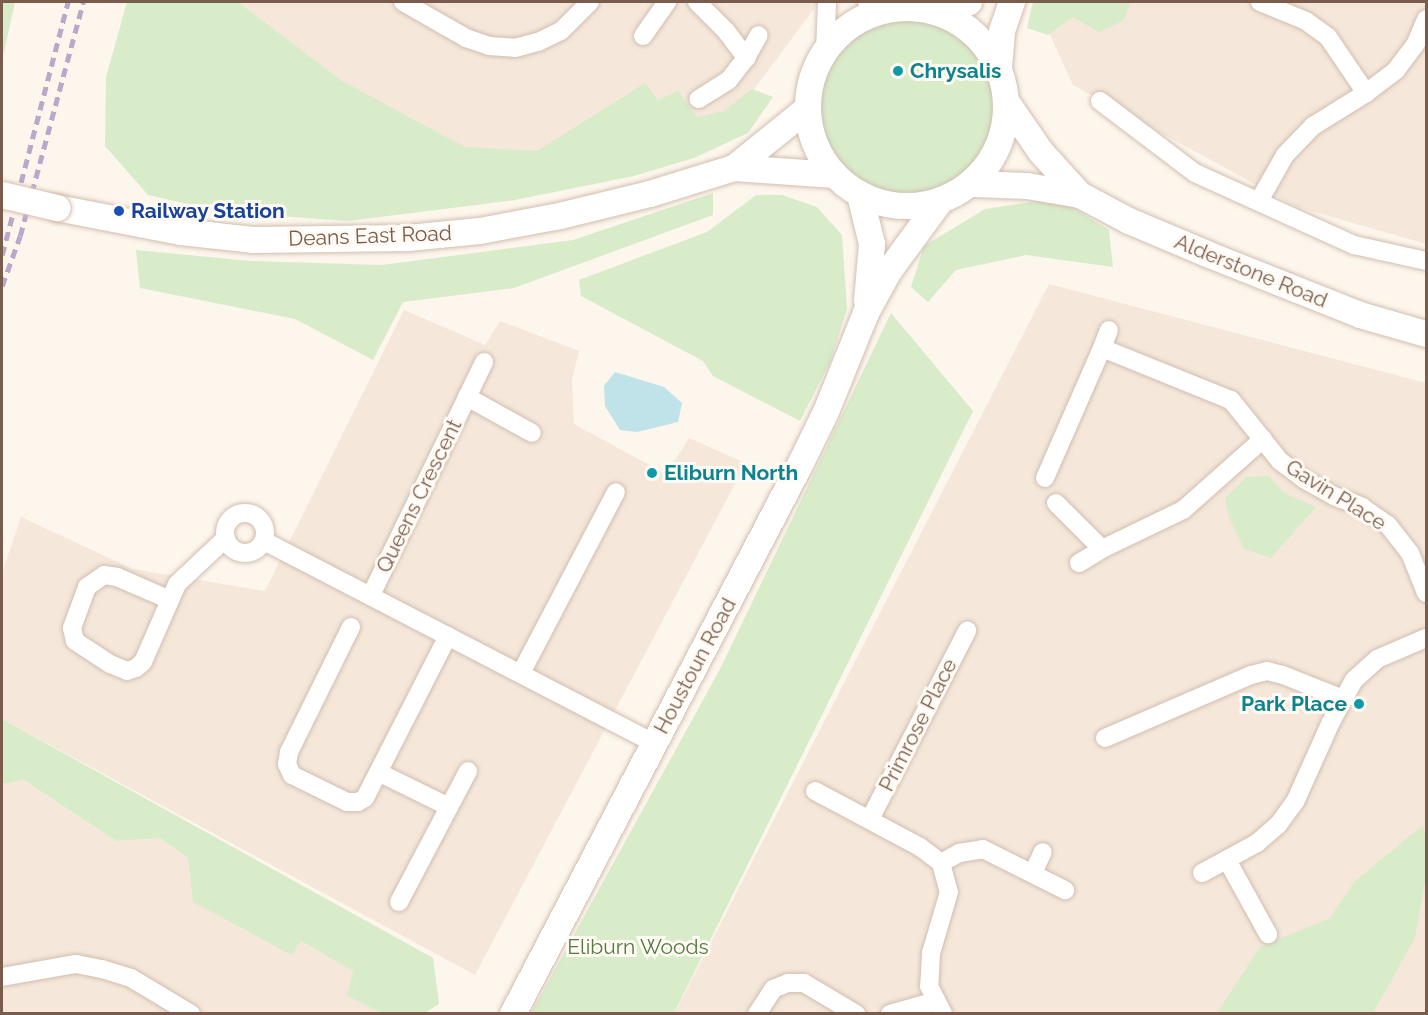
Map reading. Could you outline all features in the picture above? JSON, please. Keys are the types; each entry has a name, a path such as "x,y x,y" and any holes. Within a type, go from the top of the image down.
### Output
{"street":[{"path":"407,2 466,38 489,46 515,48 538,42 561,31 590,2"},
{"path":"643,36 667,2"},
{"path":"697,2 726,31 746,58"},
{"path":"826,2 825,52 811,86 806,110 812,138 835,175 860,195 901,206 926,205 974,184 995,154 1005,127 1008,104 999,67 1002,31 1012,2"},
{"path":"941,14 969,2"},
{"path":"1260,2 1306,21 1328,38 1366,93"},
{"path":"825,52 849,27 874,6 914,8 941,14 966,27 983,42 999,67"},
{"path":"1259,201 1285,155 1313,126 1366,93 1396,70 1416,43 1426,19"},
{"path":"698,99 729,80 746,58 759,35"},
{"path":"1100,101 1195,173 1354,245 1426,261"},
{"name":"Alderstone Road","path":"1008,104 1041,152 1080,195"},
{"name":"Deans East Road","path":"734,168 806,110"},
{"name":"Deans East Road","path":"2,195 181,232 253,240 408,238 480,231 560,216 650,194 734,168 835,175"},
{"name":"Alderstone Road","path":"974,184 1027,186 1080,195 1129,221 1207,254 1360,315 1426,334"},
{"name":"Houstoun Road","path":"860,195 872,244 866,313"},
{"name":"Houstoun Road","path":"513,1014 826,412 866,313 889,270 941,200"},
{"path":"1045,478 1109,330"},
{"name":"Gavin Place","path":"1102,348 1231,400 1280,461 1305,480 1334,496 1362,507 1388,525 1410,553 1425,587"},
{"name":"Queens Crescent","path":"371,595 484,362"},
{"name":"Queens Crescent","path":"467,397 532,433"},
{"path":"1079,562 1183,510 1263,440"},
{"path":"520,673 616,492"},
{"path":"1056,503 1102,549"},
{"path":"209,553 241,553 257,549 264,541 264,523 250,512 243,512 231,518 225,531 230,546 241,553"},
{"path":"170,600 117,577 104,575 87,587 72,628 75,641 110,664 127,671 136,668 143,662 177,584 226,538"},
{"name":"Queens Crescent","path":"264,541 654,742"},
{"path":"351,627 289,752 287,764 292,775 347,802 358,802 365,798 380,773 448,636"},
{"name":"Primrose Place","path":"870,819 967,631"},
{"path":"1202,873 1264,837 1278,825 1295,802 1354,680 1377,659 1426,638"},
{"path":"1105,738 1251,675 1267,671 1343,699"},
{"path":"399,902 468,771"},
{"path":"380,773 449,807"},
{"path":"815,791 920,847 941,863 949,892 931,952 929,986 939,1007 890,1014"},
{"path":"941,863 959,853 983,849 1065,890"},
{"path":"1033,873 1043,852"},
{"path":"1227,860 1268,934"},
{"path":"2,977 76,964 102,969 131,978 191,1014"},
{"path":"757,1014 773,989 788,983 804,983 856,1014"}],"shaded area":[{"path":"199,2 819,2 728,124 532,167 377,147"},
{"path":"1035,2 1426,2 1426,244 1297,207 1073,85"},
{"path":"1049,284 1426,383 1426,1013 674,1014"},
{"path":"404,310 485,345 500,321 579,351 572,380 574,424 666,474 689,438 746,463 475,975 2,719 2,573 21,517 133,569 265,591"},
{"path":"24,780 116,841 160,838 188,858 292,954 301,941 354,971 348,996 381,1013 2,1014 2,784"}],"green space":[{"path":"2,2 15,2 2,61"},
{"path":"127,2 238,2 342,81 465,147 537,151 645,83 658,100 678,91 697,117 724,111 752,89 773,97 748,133 694,158 634,176 515,200 348,221 223,212 148,195 105,146 106,77"},
{"path":"1033,2 1131,2 1123,21 1099,32 1073,17 1048,35 1027,28"},
{"path":"909,19 943,26 958,34 971,45 982,58 990,73 997,107 990,141 982,156 971,169 958,180 943,188 909,195 875,188 860,180 847,169 836,156 828,141 821,107 828,73 836,58 847,45 860,34 875,26"},
{"path":"713,193 713,215 514,288 403,302 373,360 295,319 140,288 136,250 251,261 382,265 573,240"},
{"path":"756,195 782,195 817,207 842,235 847,309 831,360 800,421 713,376 703,361 581,296 579,280 707,232"},
{"path":"1057,198 1109,230 1113,267 1026,255 956,270 928,302 911,287 924,246 985,209"},
{"name":"Eliburn Woods","path":"891,313 973,411 674,1013 531,1013 720,669"},
{"path":"1269,476 1284,493 1316,507 1271,558 1244,549 1229,518 1225,498 1246,477"},
{"path":"2,719 433,958 439,1004 425,1013 381,1013 347,996 353,971 301,941 292,955 193,902 188,858 160,838 116,841 24,780 2,784"},
{"path":"1423,825 1426,838 1426,876 1415,938 1373,1013 1217,1013 1260,947 1330,918 1355,881"}],"water":[{"path":"615,372 664,387 682,403 678,422 637,432 620,430 605,406 604,386"}],"railway":[{"path":"2,255 68,2"},
{"path":"2,286 20,236 83,2"}],"place":[{"name":"Chrysalis","path":"898,71"},
{"name":"Railway Station","path":"119,211"},
{"name":"Eliburn North","path":"652,473"},
{"name":"Park Place","path":"1359,704"}]}
